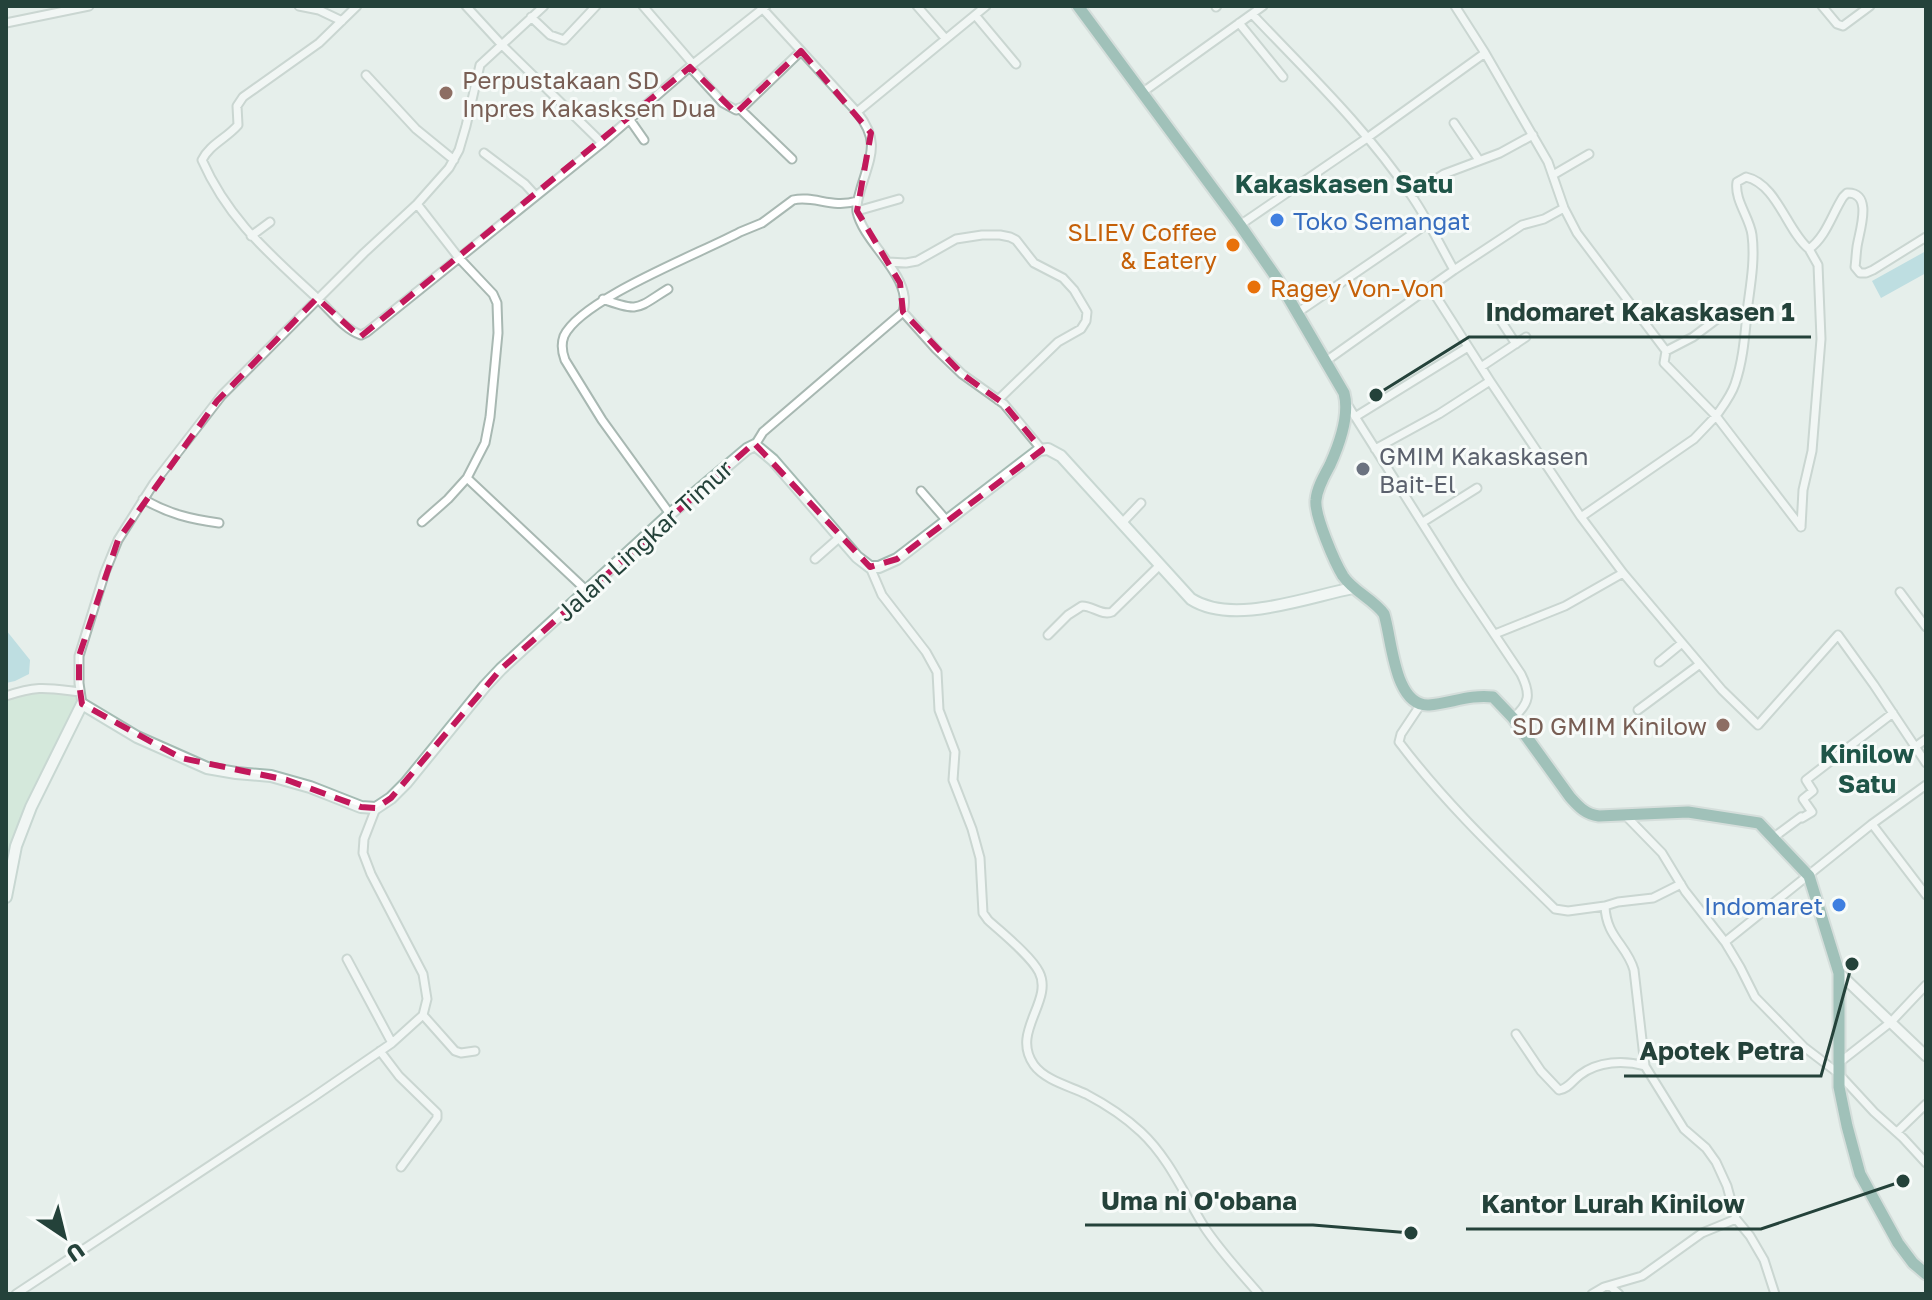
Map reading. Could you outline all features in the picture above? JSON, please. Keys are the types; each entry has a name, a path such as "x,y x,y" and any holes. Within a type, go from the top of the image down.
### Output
{"highway":[{"path":"1078,6 1278,280 1344,393 1347,404 1336,451 1317,492 1316,510 1340,570 1353,588 1384,614 1402,686 1411,699 1428,705 1493,697 1513,718 1580,808 1589,814 1688,812 1751,820 1774,837 1809,876 1839,973 1839,1067 1847,1126 1860,1174 1898,1243 1926,1274"}],"main road":[{"name":"Jalan Lingkar Timur","path":"376,808 406,783 485,686 670,514 755,445 773,460 863,563 870,567"},
{"path":"870,567 879,567 897,559 1042,450 1048,449 1061,456 1197,603 1229,611 1273,606 1353,588"},
{"path":"6,897 16,846 31,807 82,704 137,737 207,768 271,776 361,807 376,808"}],"street":[{"path":"6,23 89,6"},
{"path":"299,6 319,10 342,21"},
{"path":"357,6 319,43 243,97 237,106 238,125 202,160 229,208 251,236 355,333 361,335 602,143 763,7 857,112 872,137 857,211 862,226 900,283 905,306 903,312 763,432 755,445"},
{"path":"466,6 602,143"},
{"path":"82,704 79,656 118,540 143,499 217,401 317,298 417,204 449,168 466,126 478,69 485,58 544,6"},
{"path":"531,17 550,35 564,40 596,6"},
{"path":"643,6 723,103 733,110 739,108 801,51"},
{"path":"917,6 945,38"},
{"path":"857,112 986,6"},
{"path":"1143,92 1263,6"},
{"path":"1455,6 1548,162 1564,208 1577,233 1666,351 1664,363 1716,416 1801,527 1803,490 1812,451 1821,339 1818,265 1785,214 1756,181 1746,177 1737,182 1737,194 1752,234 1752,273 1743,356 1731,394 1716,416 1694,439 1581,517"},
{"path":"1822,6 1837,24 1843,26 1870,6"},
{"path":"1252,14 1367,138 1411,195 1454,270"},
{"path":"975,15 1016,64"},
{"path":"1239,23 1283,77"},
{"path":"1240,225 1485,53"},
{"path":"366,75 416,129 454,160"},
{"path":"739,108 792,159"},
{"path":"630,120 644,140"},
{"path":"1454,123 1479,160"},
{"path":"1411,195 1444,174 1500,153 1533,135"},
{"path":"484,153 536,196"},
{"path":"1553,175 1589,154"},
{"path":"1809,249 1843,197 1851,192 1859,196 1863,206 1855,267 1860,273 1873,270 1926,237"},
{"path":"670,514 602,420 565,360 562,350 565,335 579,317 603,299 756,227 787,203 797,199 837,204 857,201"},
{"path":"857,211 899,199"},
{"path":"417,204 459,258 493,294 499,319 485,443 467,478 422,522"},
{"path":"1326,361 1522,225 1544,219 1564,208"},
{"path":"251,236 270,222"},
{"path":"1297,313 1427,224"},
{"path":"888,262 917,261 956,239 1000,235 1016,240 1034,263 1069,283 1087,312 1084,325 1058,342 998,400"},
{"path":"1430,287 1581,517 1682,643 1722,690 1758,725 1838,635 1926,763"},
{"path":"603,299 632,308 668,289"},
{"path":"903,312 962,374 998,400 1042,450"},
{"path":"1666,351 1693,337 1721,316"},
{"path":"1501,321 1516,344"},
{"path":"1481,367 1526,337"},
{"path":"1355,417 1468,347"},
{"path":"1375,449 1439,414 1490,381"},
{"path":"1347,404 1528,686 1525,707 1513,718"},
{"path":"467,478 586,590"},
{"path":"1423,522 1477,488"},
{"path":"921,491 947,521"},
{"path":"143,499 182,517 219,523"},
{"path":"1122,523 1141,503"},
{"path":"815,559 840,537"},
{"path":"1048,635 1082,606 1104,613 1112,612 1160,565"},
{"path":"870,567 882,595 937,672 939,710 955,752 953,780 980,858 983,913 1040,974 1043,990 1027,1035 1030,1058 1043,1074 1125,1118 1148,1139 1173,1172 1205,1228 1259,1294"},
{"path":"1495,634 1565,606 1623,573"},
{"path":"1900,592 1926,627"},
{"path":"1659,662 1682,643"},
{"path":"1638,710 1700,664"},
{"path":"6,696 40,687 80,692"},
{"path":"1421,704 1398,740 1450,803 1555,909 1568,911 1653,898 1681,884"},
{"path":"1774,837 1812,812 1803,799 1813,791 1806,780 1893,713"},
{"path":"1915,747 1926,739"},
{"path":"1725,942 1872,824 1926,785"},
{"path":"16,1294 392,1043 423,1015 427,999 423,974 363,853 364,839 376,808"},
{"path":"1623,814 1662,853 1681,884 1725,942 1755,997 1804,1047 1839,1067 1874,1112 1926,1163"},
{"path":"1872,824 1926,895"},
{"path":"1605,906 1607,923 1634,970 1645,1066 1684,1129 1706,1148 1716,1162 1727,1186 1736,1219 1764,1260 1775,1294"},
{"path":"347,959 392,1043"},
{"path":"1839,973 1926,1056"},
{"path":"1839,1067 1891,1022 1926,985"},
{"path":"423,1015 455,1051 475,1051"},
{"path":"1516,1034 1541,1071 1559,1090 1565,1090 1593,1067 1624,1062 1645,1066"},
{"path":"380,1051 399,1076 437,1113 437,1118 401,1167"},
{"path":"1897,1132 1926,1104"},
{"path":"1592,1294 1642,1276 1702,1233 1736,1219"},
{"path":"1610,1286 1619,1294"}],"highlighted area":[{"path":"801,51 871,133 857,211 900,283 903,312 962,374 1004,404 1042,450 897,559 870,567 754,443 501,669 391,798 376,808 361,807 287,780 181,758 82,704 79,683 79,656 118,540 217,401 317,298 360,337 690,67 736,113"}],"green space":[{"path":"79,683 82,704 31,807 6,897 6,696 40,687 59,690"}],"water":[{"path":"1926,251 1926,273 1881,298 1872,281"},
{"path":"6,630 30,660 29,674 6,683"}],"place":[{"name":"Perpustakaan SD Inpres Kakasksen Dua","path":"446,93"},
{"name":"Toko Semangat","path":"1277,220"},
{"name":"SLIEV Coffee & Eatery","path":"1233,245"},
{"name":"Ragey Von-Von","path":"1254,287"},
{"name":"Indomaret Kakaskasen 1","path":"1376,395"},
{"name":"GMIM Kakaskasen Bait-El","path":"1363,469"},
{"name":"SD GMIM Kinilow","path":"1723,725"},
{"name":"Indomaret","path":"1839,905"},
{"name":"Apotek Petra","path":"1852,964"},
{"name":"Kantor Lurah Kinilow","path":"1903,1181"},
{"name":"Uma ni O'obana","path":"1411,1233"}],"district":[{"name":"Kakaskasen Satu","path":"1344,183"},
{"name":"Kinilow Satu","path":"1867,768"}]}
